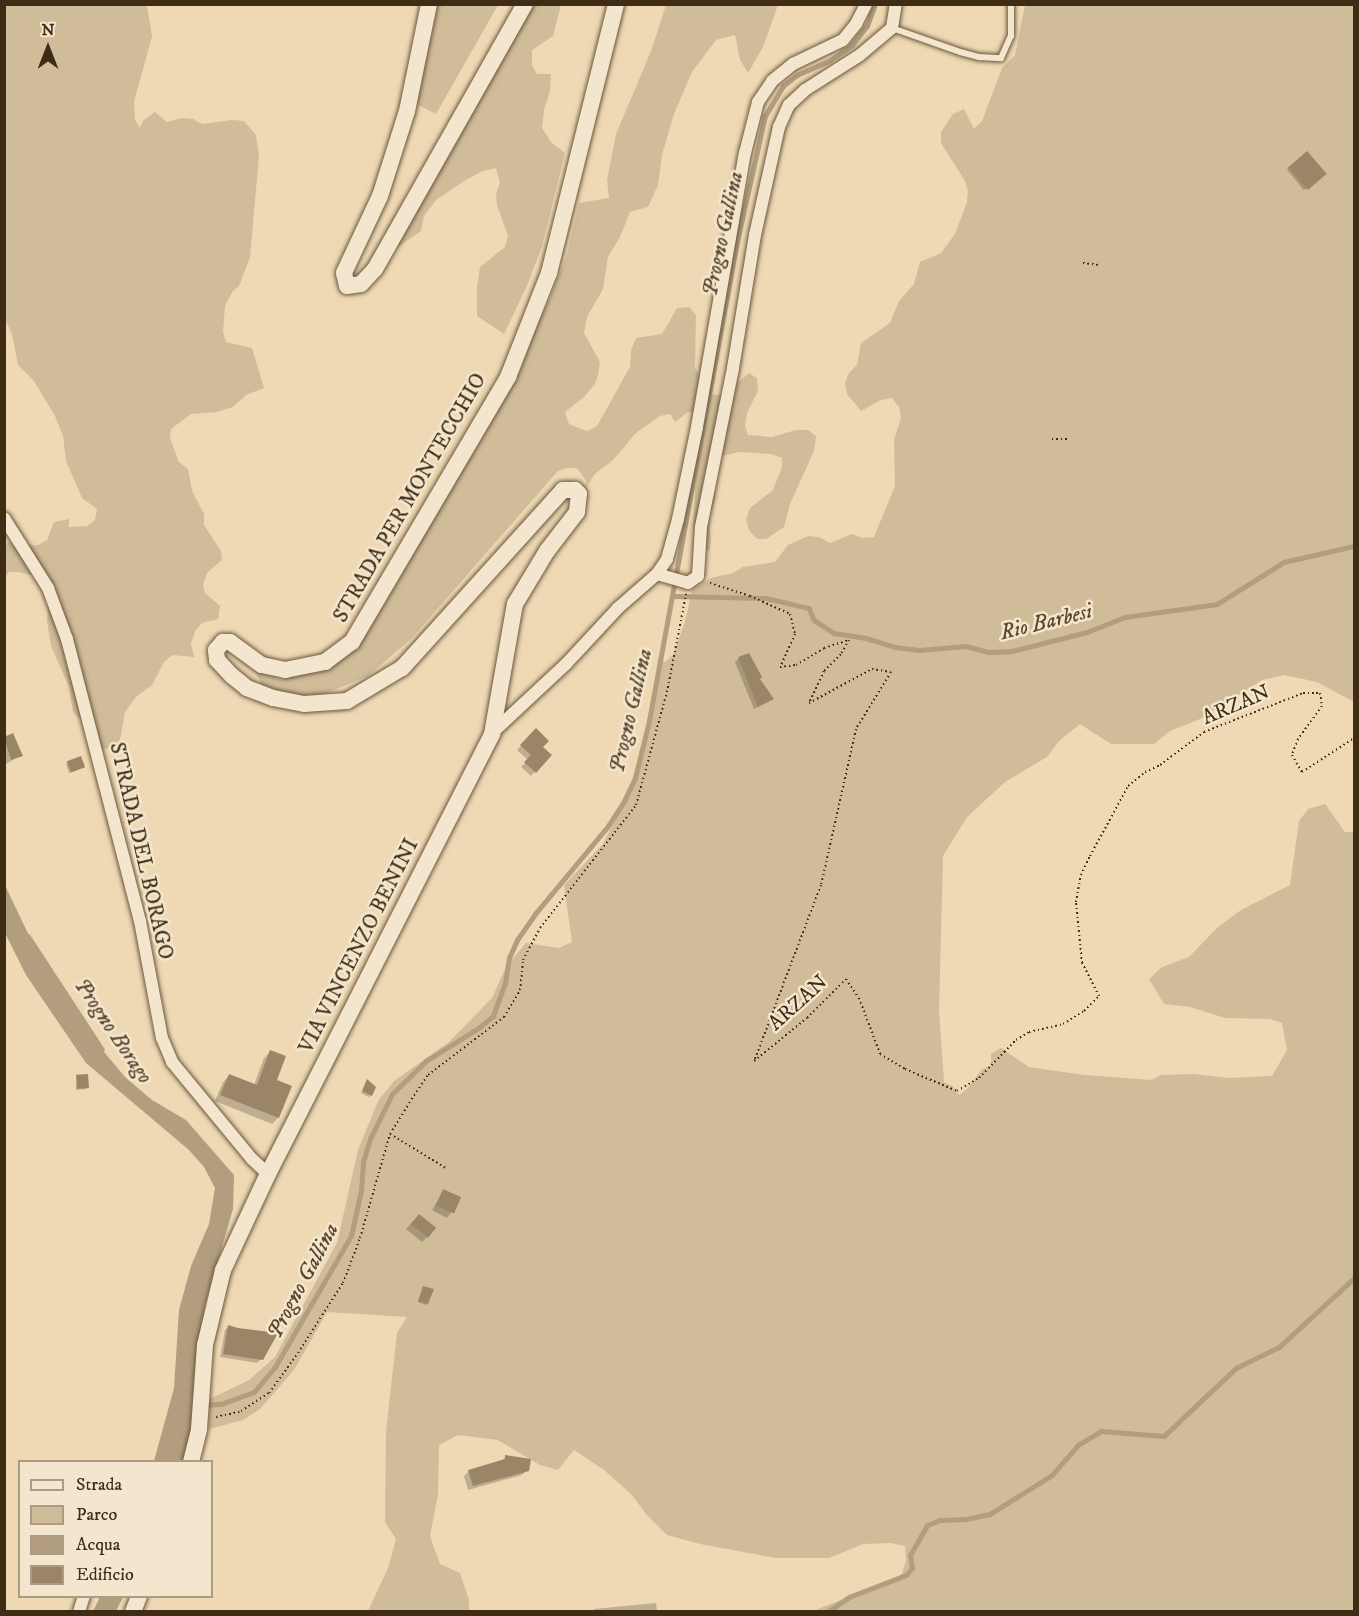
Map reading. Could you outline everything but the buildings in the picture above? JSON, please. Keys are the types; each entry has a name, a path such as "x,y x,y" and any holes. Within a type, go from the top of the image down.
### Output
{"street":[{"path":"429,4 407,111 380,196 344,273 347,286 360,284 375,269 525,4"},
{"name":"STRADA PER MONTECCHIO","path":"492,734 515,604 547,551 577,512 579,494 575,490 564,490 402,668 347,701 304,704 273,698 248,688 232,676 217,660 216,650 223,642 230,642 262,665 285,670 325,662 352,642 508,376 549,273 616,4"},
{"name":"VIA VINCENZO BENINI","path":"192,1460 200,1410 205,1345 223,1270 268,1174 492,734 566,664 618,608 661,575 678,519 733,233 745,153 758,102 772,81 793,64 843,40 856,24 866,4"},
{"path":"661,575 692,580 698,576 703,516 733,368 755,235 779,127 789,105 804,90 860,56 892,28 896,4"},
{"name":"STRADA DEL BORAGO","path":"4,518 48,588 67,639 140,921 162,1038 172,1062 252,1159 268,1174"}],"lane":[{"path":"892,28 960,52 979,57 1001,58 1011,36 1011,4"}],"path":[{"path":"1083,263 1100,265"},
{"path":"1052,439 1070,439"},
{"path":"200,1410 241,1411 269,1393 298,1353 343,1283 360,1238 390,1134 428,1075 504,1017 520,990 523,960 540,928 636,805 667,692 692,580"},
{"name":"ARZAN","path":"692,580 750,596 790,614 795,634 780,667 796,665 824,648 849,640 841,654 824,671 809,703 872,669 891,672 856,729 821,885 754,1061 807,1018 846,979 859,998 880,1054 904,1069 957,1091 979,1078 1016,1040 1029,1032 1063,1024 1084,1011 1099,996 1082,963 1076,902 1082,875 1090,856 1128,786 1204,732 1303,693 1320,693 1322,706 1298,739 1292,755 1302,772 1354,738"},
{"path":"390,1134 446,1168"}],"green space":[{"path":"5,5 147,5 152,36 134,102 135,120 140,128 143,121 155,112 167,122 182,118 193,119 202,124 232,120 244,121 256,135 259,156 250,257 239,286 233,291 225,306 223,332 226,342 252,348 264,388 246,395 233,407 217,412 191,414 171,429 170,438 179,462 188,469 192,491 204,514 204,525 221,551 222,560 207,573 203,585 205,593 220,606 218,619 202,623 195,631 191,644 194,657 172,655 164,662 152,685 136,697 125,712 120,740 112,748 100,749 91,724 73,712 69,687 51,646 47,621 49,594 43,583 32,575 18,572 9,572 5,577 5,544 9,542 21,546 38,545 47,540 54,522 69,519 69,527 87,526 95,520 97,509 82,498 66,461 63,436 55,416 34,381 18,365 12,334 5,319"},
{"path":"438,5 498,5 436,114 416,104"},
{"path":"528,5 561,5 553,36 532,50 532,65 537,74 551,74 550,91 544,110 542,128 551,142 565,153 542,246 527,286 504,334 477,316 480,267 505,247 508,236 497,205 496,194 500,183 496,168 483,171 464,181 436,200 424,216 421,231 385,256"},
{"path":"666,5 778,5 763,47 748,73 740,60 735,35 716,40 692,72 674,114 662,155 658,185 648,207 630,212 620,237 608,257 603,289 587,317 584,333 600,362 595,384 584,397 565,412 569,424 588,431 597,426 630,367 631,350 636,338 662,334 677,308 689,307 696,315 695,368 712,394 723,396 749,373 757,378 758,391 747,413 745,426 748,435 772,437 796,430 808,430 816,436 814,451 790,504 784,527 766,539 757,539 749,530 746,519 750,508 773,490 782,467 782,458 771,454 740,452 720,456 715,471 715,501 709,517 711,542 709,552 697,537 693,525 700,412 688,412 675,422 670,414 660,416 636,433 613,460 595,474 585,489 587,482 577,468 566,468 557,472 411,639 368,676 312,699 265,691 255,671 281,680 345,654 502,398 551,296 567,254 579,203 609,198 607,180 616,134 651,51"},
{"path":"1025,5 1354,5 1354,702 1317,682 1284,675 1262,680 1200,719 1170,731 1154,744 1111,744 1080,724 1059,741 1047,757 1005,782 967,817 943,856 939,1011 944,1082 952,1086 959,1095 968,1088 981,1070 991,1065 991,1054 1001,1048 1029,1067 1084,1075 1151,1080 1161,1075 1194,1074 1228,1078 1272,1076 1287,1050 1282,1023 1270,1019 1225,1018 1190,1007 1164,1004 1149,979 1162,967 1189,957 1218,927 1241,910 1290,885 1299,821 1308,809 1325,804 1345,832 1354,832 1354,1611 813,1611 864,1591 885,1586 902,1574 906,1560 905,1546 891,1543 863,1544 829,1558 776,1558 700,1544 667,1535 646,1514 632,1495 604,1470 574,1450 558,1470 540,1465 498,1440 458,1435 439,1445 438,1495 430,1536 440,1564 460,1573 469,1600 469,1611 368,1611 388,1568 396,1539 385,1522 386,1432 397,1333 407,1317 327,1312 294,1370 260,1409 243,1420 209,1429 210,1399 249,1380 275,1357 337,1243 358,1150 378,1101 394,1081 449,1042 492,998 506,967 526,943 559,948 572,942 564,885 603,844 616,818 636,770 654,712 658,658 665,662 673,655 685,622 692,590 711,578 733,573 743,567 775,562 788,545 808,536 819,537 830,543 852,534 862,538 874,537 895,486 894,440 901,418 899,407 892,398 881,400 861,411 847,394 845,383 849,373 857,365 861,343 890,323 899,301 914,284 920,262 941,253 955,234 967,202 968,191 965,181 941,143 941,132 953,114 964,109 974,129 982,121 1002,68 1015,55"}],"water":[{"path":"4,883 32,942 89,1034 125,1077 152,1100 186,1120 234,1175 233,1209 205,1305 193,1424 184,1460 154,1460 174,1388 179,1310 191,1266 209,1224 215,1188 204,1167 189,1150 86,1063 26,975 5,933"},
{"path":"99,1598 122,1598 116,1611 93,1611"}],"waterway":[{"name":"Progno Gallina","path":"205,1405 221,1404 254,1392 275,1367 351,1236 361,1191 363,1162 370,1139 392,1094 426,1061 480,1027 493,1016 505,983 509,958 517,940 535,914 608,826 635,778 649,721 737,242 765,116 783,86 797,75 830,60 852,45 867,26 875,4"},
{"name":"Rio Barbesi","path":"672,596 766,598 809,608 814,620 834,633 866,638 895,647 919,650 966,646 989,652 1012,651 1087,632 1125,617 1217,604 1284,562 1354,546"},
{"name":"Progno Borago","path":"28,936 102,1049"},
{"path":"827,1612 849,1597 906,1575 912,1568 910,1555 927,1525 940,1520 966,1519 990,1514 1052,1475 1078,1445 1101,1431 1164,1436 1236,1368 1279,1347 1354,1278"}]}
